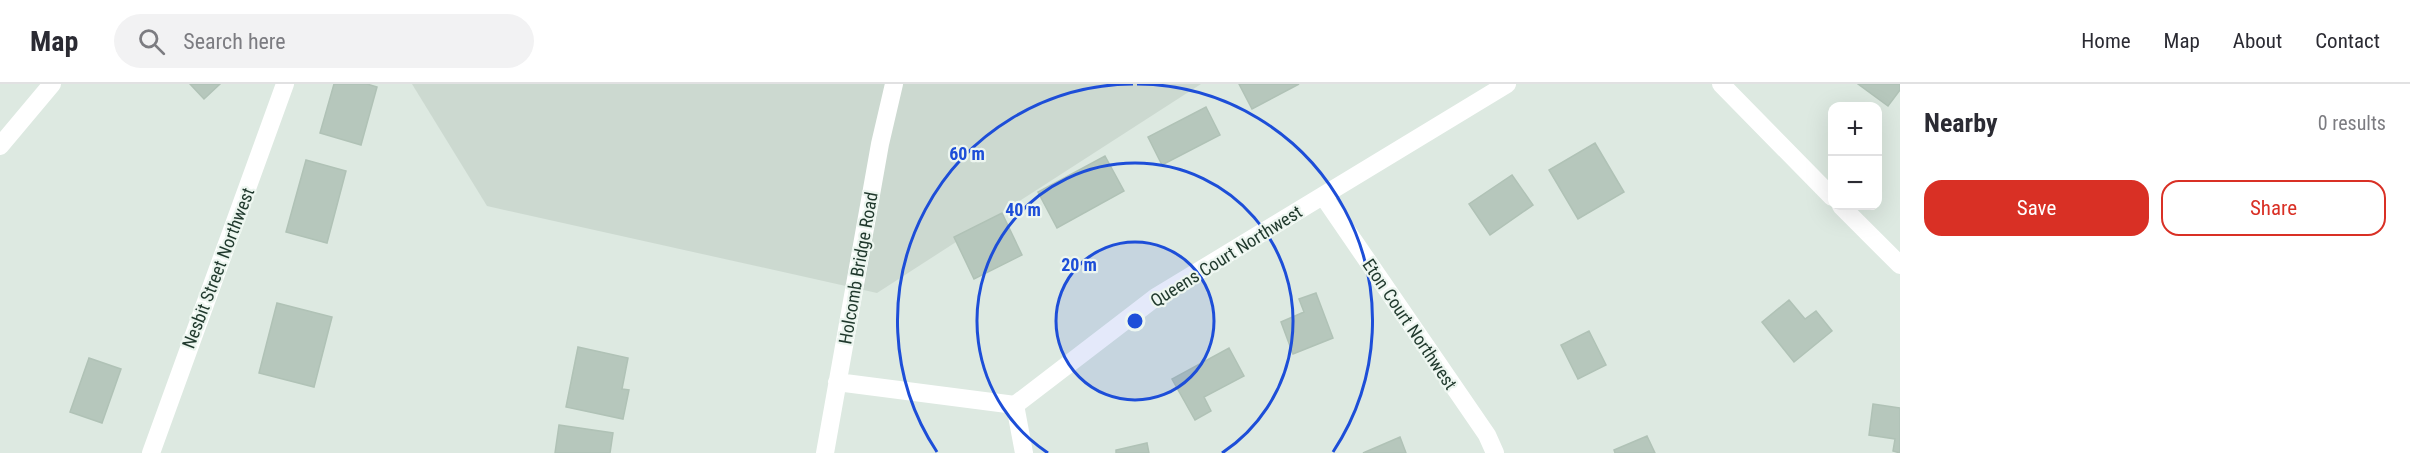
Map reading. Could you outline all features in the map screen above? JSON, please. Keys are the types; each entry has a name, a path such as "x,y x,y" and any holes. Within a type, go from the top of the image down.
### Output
{"street":[{"path":"0,146 52,84"},
{"name":"Nesbit Street Northwest","path":"151,453 285,84"},
{"name":"Holcomb Bridge Road","path":"825,453 880,144 894,84"},
{"name":"Queens Court Northwest","path":"1015,405 1156,297 1507,84"},
{"path":"1721,84 1828,192"},
{"name":"Eton Court Northwest","path":"1323,196 1487,435 1495,453"},
{"path":"1845,210 1900,265"},
{"path":"837,382 1015,405 1024,453"}],"shaded area":[{"path":"412,84 1201,84 877,293 487,206"}],"building":[{"path":"190,84 220,84 204,99"},
{"path":"334,84 367,84 377,87 361,145 320,133"},
{"path":"1239,84 1299,84 1252,109"},
{"path":"1858,84 1900,84 1900,90 1888,106"},
{"path":"1206,107 1220,135 1162,165 1148,137"},
{"path":"1595,143 1624,192 1578,219 1549,170"},
{"path":"1105,156 1124,191 1057,228 1038,192"},
{"path":"306,160 346,171 327,243 286,232"},
{"path":"1512,175 1533,205 1490,235 1469,204"},
{"path":"1002,213 1022,255 974,279 954,237"},
{"path":"1316,293 1333,338 1293,354 1281,322 1304,312 1299,299"},
{"path":"1789,300 1805,319 1816,311 1832,331 1794,362 1762,322"},
{"path":"277,303 332,317 314,387 259,373"},
{"path":"1589,331 1606,365 1578,379 1561,345"},
{"path":"578,347 628,358 622,389 629,390 623,419 566,407"},
{"path":"1229,348 1244,376 1204,397 1211,411 1195,420 1172,379"},
{"path":"89,358 121,369 102,423 70,412"},
{"path":"1873,404 1900,408 1900,453 1893,451 1895,439 1869,435"},
{"path":"559,425 613,433 610,453 555,453"},
{"path":"1647,436 1655,453 1615,453 1614,450"},
{"path":"1400,437 1406,453 1363,453"},
{"path":"1147,443 1149,453 1116,453 1116,450"}]}
